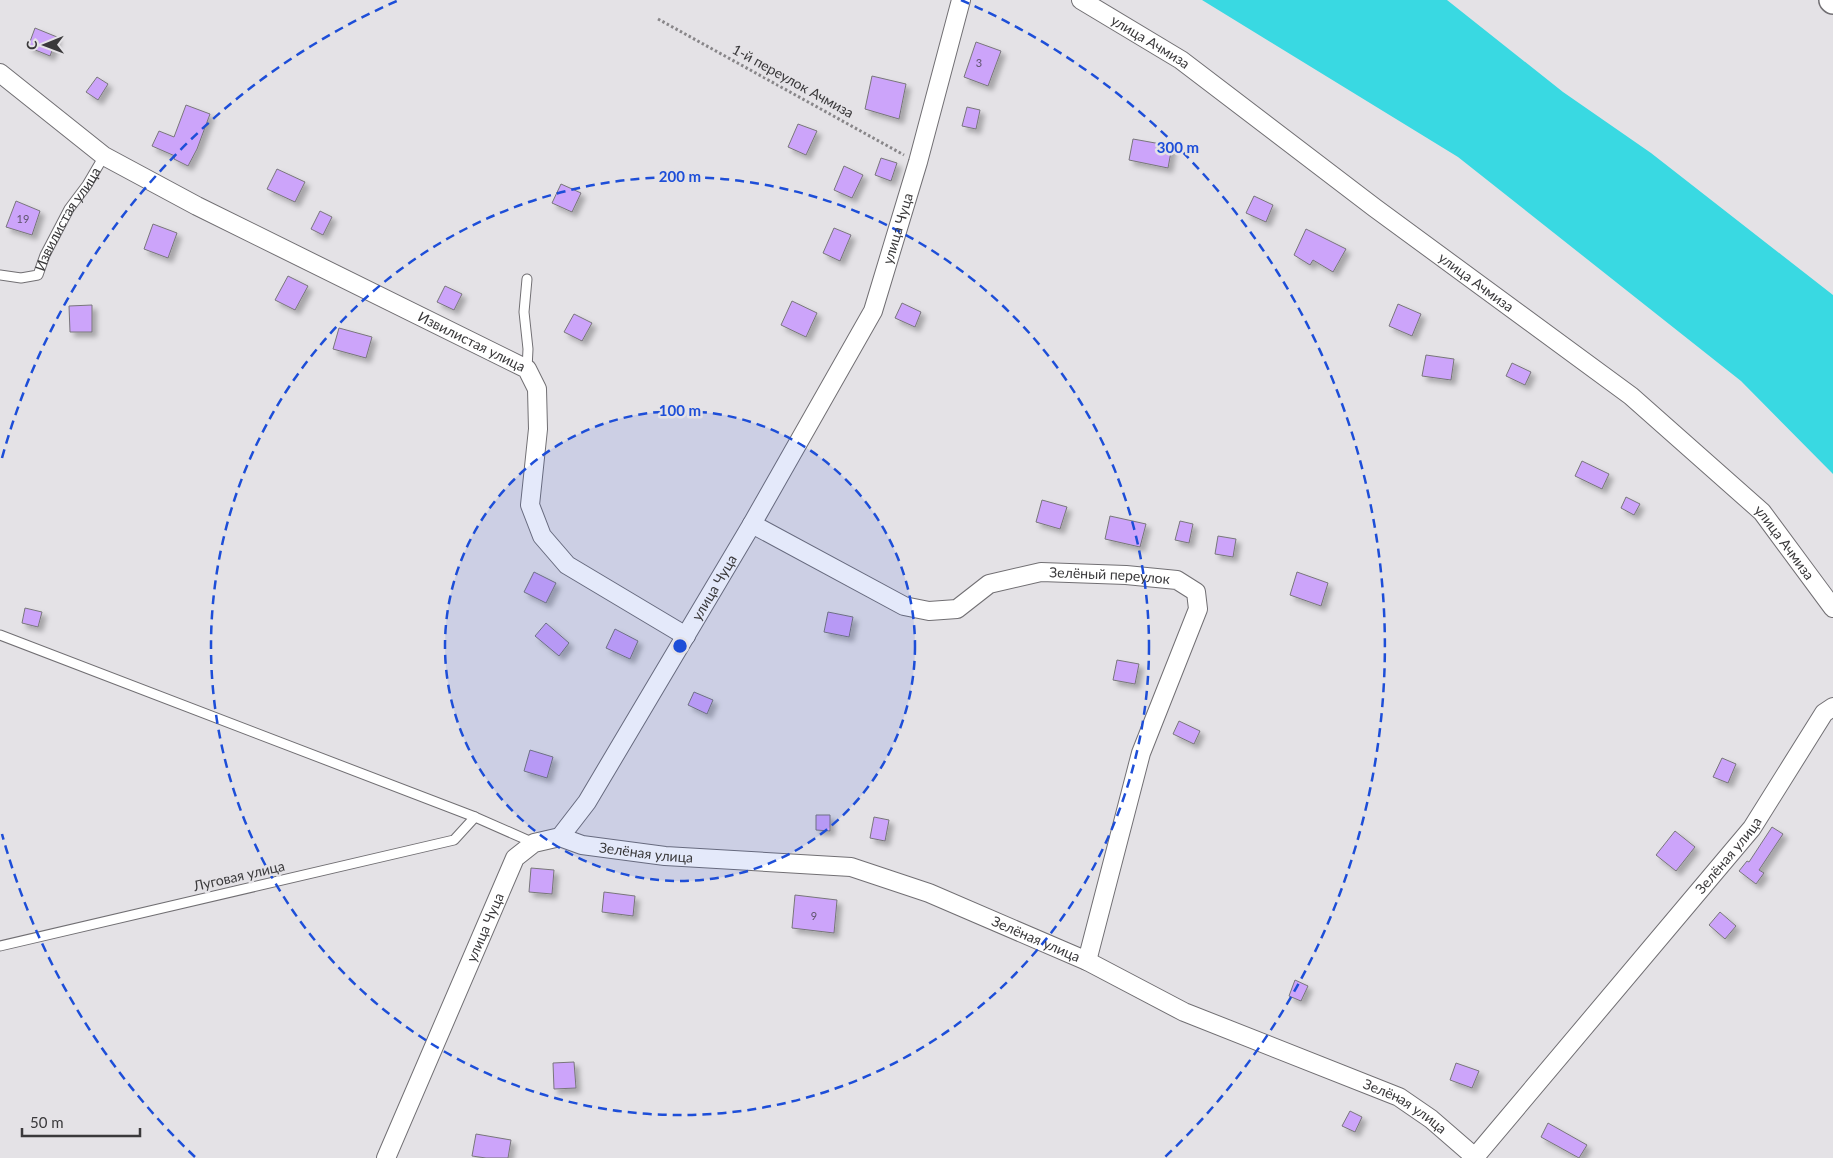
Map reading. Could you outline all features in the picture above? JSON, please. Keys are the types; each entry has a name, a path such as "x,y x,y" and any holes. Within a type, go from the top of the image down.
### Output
{"street":[{"name":"улица Чуца","path":"386,1158 515,858 534,843 560,837 587,802 752,524 873,312 918,162 962,0"},
{"name":"улица Ачмиза","path":"1082,0 1181,60 1375,208 1631,396 1762,512 1833,608"},
{"name":"Извилистая улица","path":"0,73 104,156 206,210 527,369 537,389 538,429 530,505 542,536 567,565 686,636"},
{"name":"Зелёный переулок","path":"752,524 904,606 930,611 957,609 990,584 1041,572 1126,575 1177,580 1196,592 1198,610 1141,753 1087,961"},
{"name":"Зелёная улица","path":"560,837 582,844 665,856 851,867 929,893 1087,961 1184,1012 1399,1097 1431,1119 1476,1157 1752,828 1824,714 1833,707"}],"lane":[{"name":"Извилистая улица","path":"0,275 21,278 38,275 45,256 69,209 87,185 104,156"},
{"path":"527,279 524,312 528,349 527,369"},
{"path":"0,635 475,817 534,843"},
{"name":"Луговая улица","path":"0,946 454,840 475,817"}],"path":[{"name":"1-й переулок Ачмиза","path":"658,19 918,162"}],"water":[{"path":"1202,0 1447,0 1563,92 1651,153 1833,295 1833,474 1741,381 1458,157"}],"building":[{"path":"35,28 57,37 50,56 28,47"},
{"path":"976,42 1001,51 988,86 964,77"},
{"path":"872,76 906,84 899,119 865,109"},
{"path":"97,77 108,84 98,100 86,92"},
{"path":"186,105 210,114 197,149 188,166 174,159 175,156 152,146 159,131 174,137"},
{"path":"967,107 980,110 976,129 962,126"},
{"path":"798,124 817,131 806,155 788,147"},
{"path":"1133,139 1172,146 1168,168 1129,160"},
{"path":"881,158 897,163 891,181 875,175"},
{"path":"844,166 863,175 852,198 834,190"},
{"path":"277,169 305,182 295,202 267,189"},
{"path":"561,184 581,193 572,212 552,203"},
{"path":"1254,196 1273,205 1266,222 1246,213"},
{"path":"16,201 40,211 32,235 6,227"},
{"path":"320,211 332,217 323,235 311,229"},
{"path":"153,224 177,233 168,258 144,249"},
{"path":"834,228 851,235 840,261 823,253"},
{"path":"1306,229 1346,249 1333,272 1313,260 1310,265 1294,255"},
{"path":"288,276 308,286 295,310 275,300"},
{"path":"445,286 462,294 454,310 437,302"},
{"path":"792,301 817,313 806,337 781,325"},
{"path":"902,303 921,312 915,327 895,318"},
{"path":"1398,304 1421,314 1412,336 1389,326"},
{"path":"92,305 92,332 70,332 69,306"},
{"path":"574,314 592,323 582,341 564,332"},
{"path":"339,328 372,337 366,358 333,349"},
{"path":"1426,355 1454,359 1451,380 1422,376"},
{"path":"1512,363 1531,372 1525,385 1506,376"},
{"path":"1582,461 1609,474 1602,489 1575,476"},
{"path":"1626,497 1640,504 1634,515 1621,508"},
{"path":"1042,500 1067,507 1060,529 1036,522"},
{"path":"1110,516 1146,524 1140,547 1105,539"},
{"path":"1180,521 1193,524 1189,543 1175,540"},
{"path":"1218,536 1236,539 1233,557 1215,554"},
{"path":"534,572 556,583 546,603 524,592"},
{"path":"1297,572 1328,583 1321,606 1290,595"},
{"path":"25,608 42,612 38,627 22,623"},
{"path":"828,612 853,617 849,637 824,632"},
{"path":"546,623 569,643 559,656 535,636"},
{"path":"615,629 638,641 630,659 606,648"},
{"path":"1117,660 1139,664 1135,684 1113,680"},
{"path":"694,692 713,700 707,714 688,705"},
{"path":"1179,721 1200,731 1194,744 1173,734"},
{"path":"530,750 553,757 547,778 524,771"},
{"path":"1722,758 1736,764 1728,783 1713,777"},
{"path":"816,815 830,815 830,831 816,830"},
{"path":"874,817 889,820 885,841 870,838"},
{"path":"1772,827 1783,834 1759,870 1764,873 1756,884 1739,871 1747,861 1749,862"},
{"path":"1675,831 1695,847 1676,871 1656,855"},
{"path":"531,868 554,870 552,894 529,892"},
{"path":"604,892 635,896 633,916 602,912"},
{"path":"795,895 837,900 834,933 792,928"},
{"path":"1720,912 1736,926 1725,939 1709,925"},
{"path":"1295,980 1308,986 1301,1001 1289,996"},
{"path":"574,1062 576,1088 554,1089 553,1063"},
{"path":"1456,1063 1479,1071 1472,1088 1450,1080"},
{"path":"1350,1111 1362,1117 1355,1132 1342,1126"},
{"path":"1548,1123 1587,1145 1579,1158 1541,1137"},
{"path":"476,1134 511,1140 508,1158 472,1156"}]}
